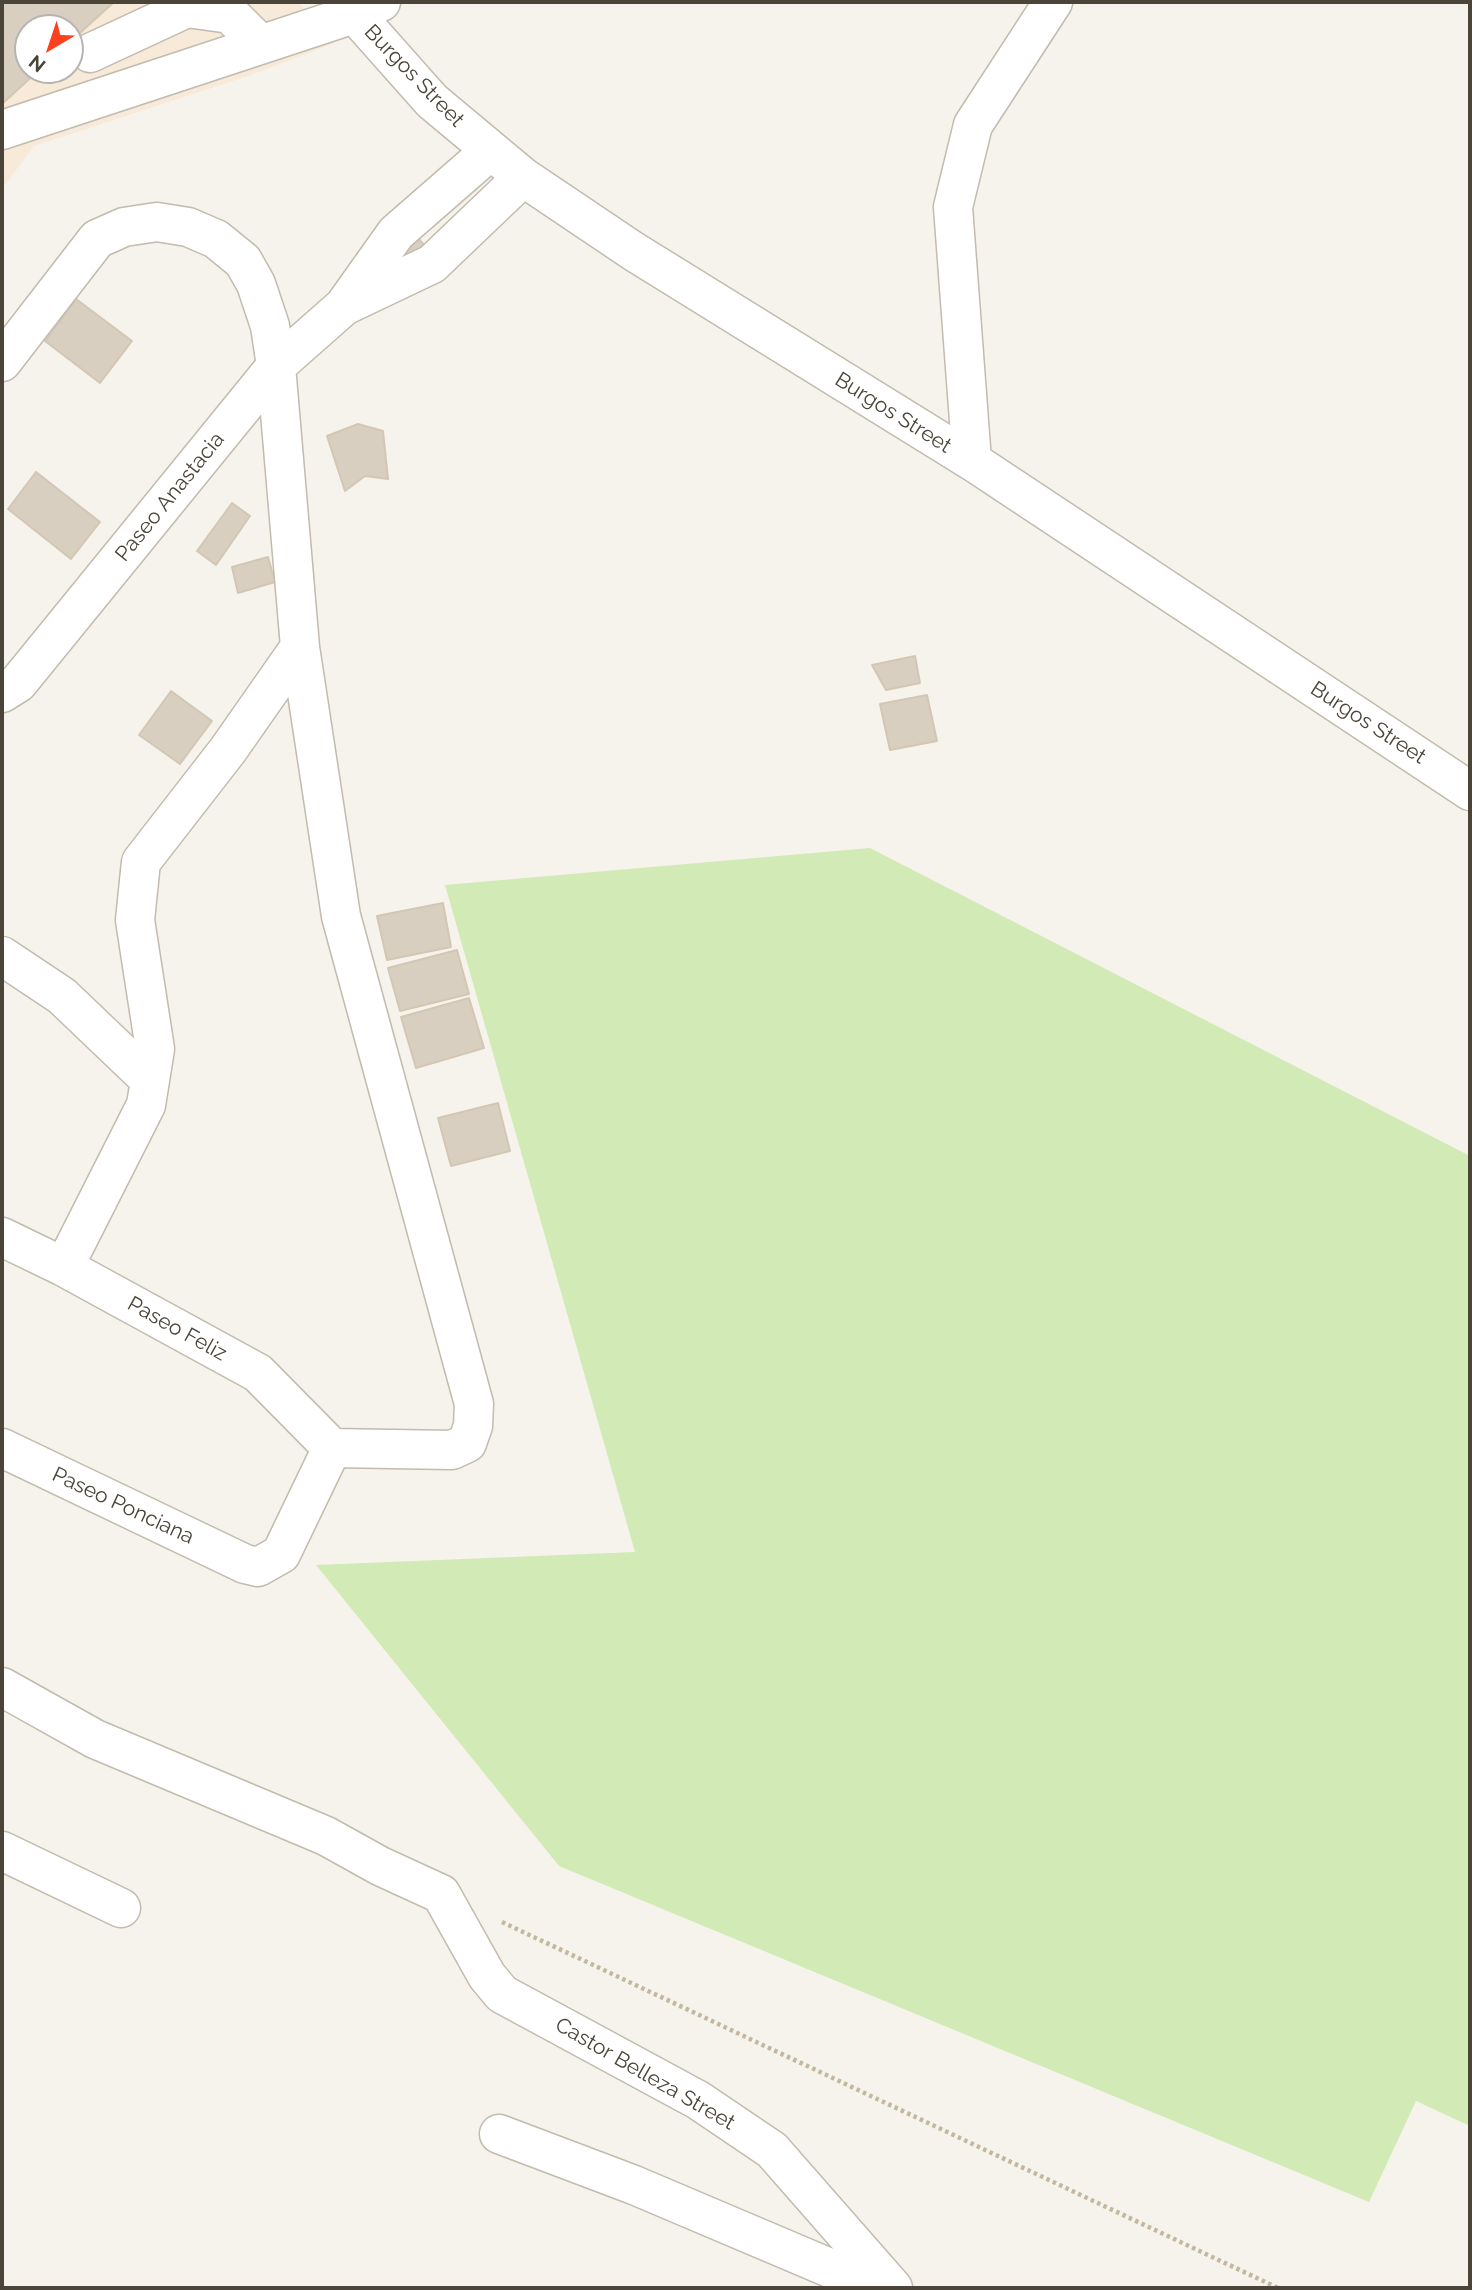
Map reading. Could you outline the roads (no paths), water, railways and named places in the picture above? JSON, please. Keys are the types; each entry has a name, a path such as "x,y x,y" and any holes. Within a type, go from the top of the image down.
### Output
{"street":[{"path":"972,461 953,207 974,125 1053,2"},
{"path":"2,130 260,44 360,6"},
{"name":"Burgos Street","path":"360,6 432,101 523,177 633,251 972,461 1470,791"},
{"path":"90,53 187,8 230,14 260,44"},
{"name":"Paseo Anastacia","path":"2,693 18,683 276,366 344,306 396,233 490,151"},
{"name":"Paseo Anastacia","path":"344,306 432,264 523,177"},
{"path":"2,362 97,239 124,227 157,222 188,227 216,239 243,261 256,284 270,326 276,366 300,648 341,916 474,1404 473,1426 467,1443 452,1450 332,1448"},
{"path":"64,1267 146,1105 155,1049 135,920 141,862 228,750 300,648"},
{"path":"2,956 62,996 150,1080"},
{"name":"Paseo Feliz","path":"2,1237 64,1267 258,1373 332,1448"},
{"name":"Paseo Ponciana","path":"2,1448 245,1564 258,1567 281,1554 332,1448"},
{"name":"Castor Belleza Street","path":"2,1687 95,1739 326,1836 441,1894 487,1976 502,1994 698,2100 772,2150 893,2288"},
{"path":"2,1851 121,1908"},
{"path":"499,2133 634,2185 877,2288"}]}
